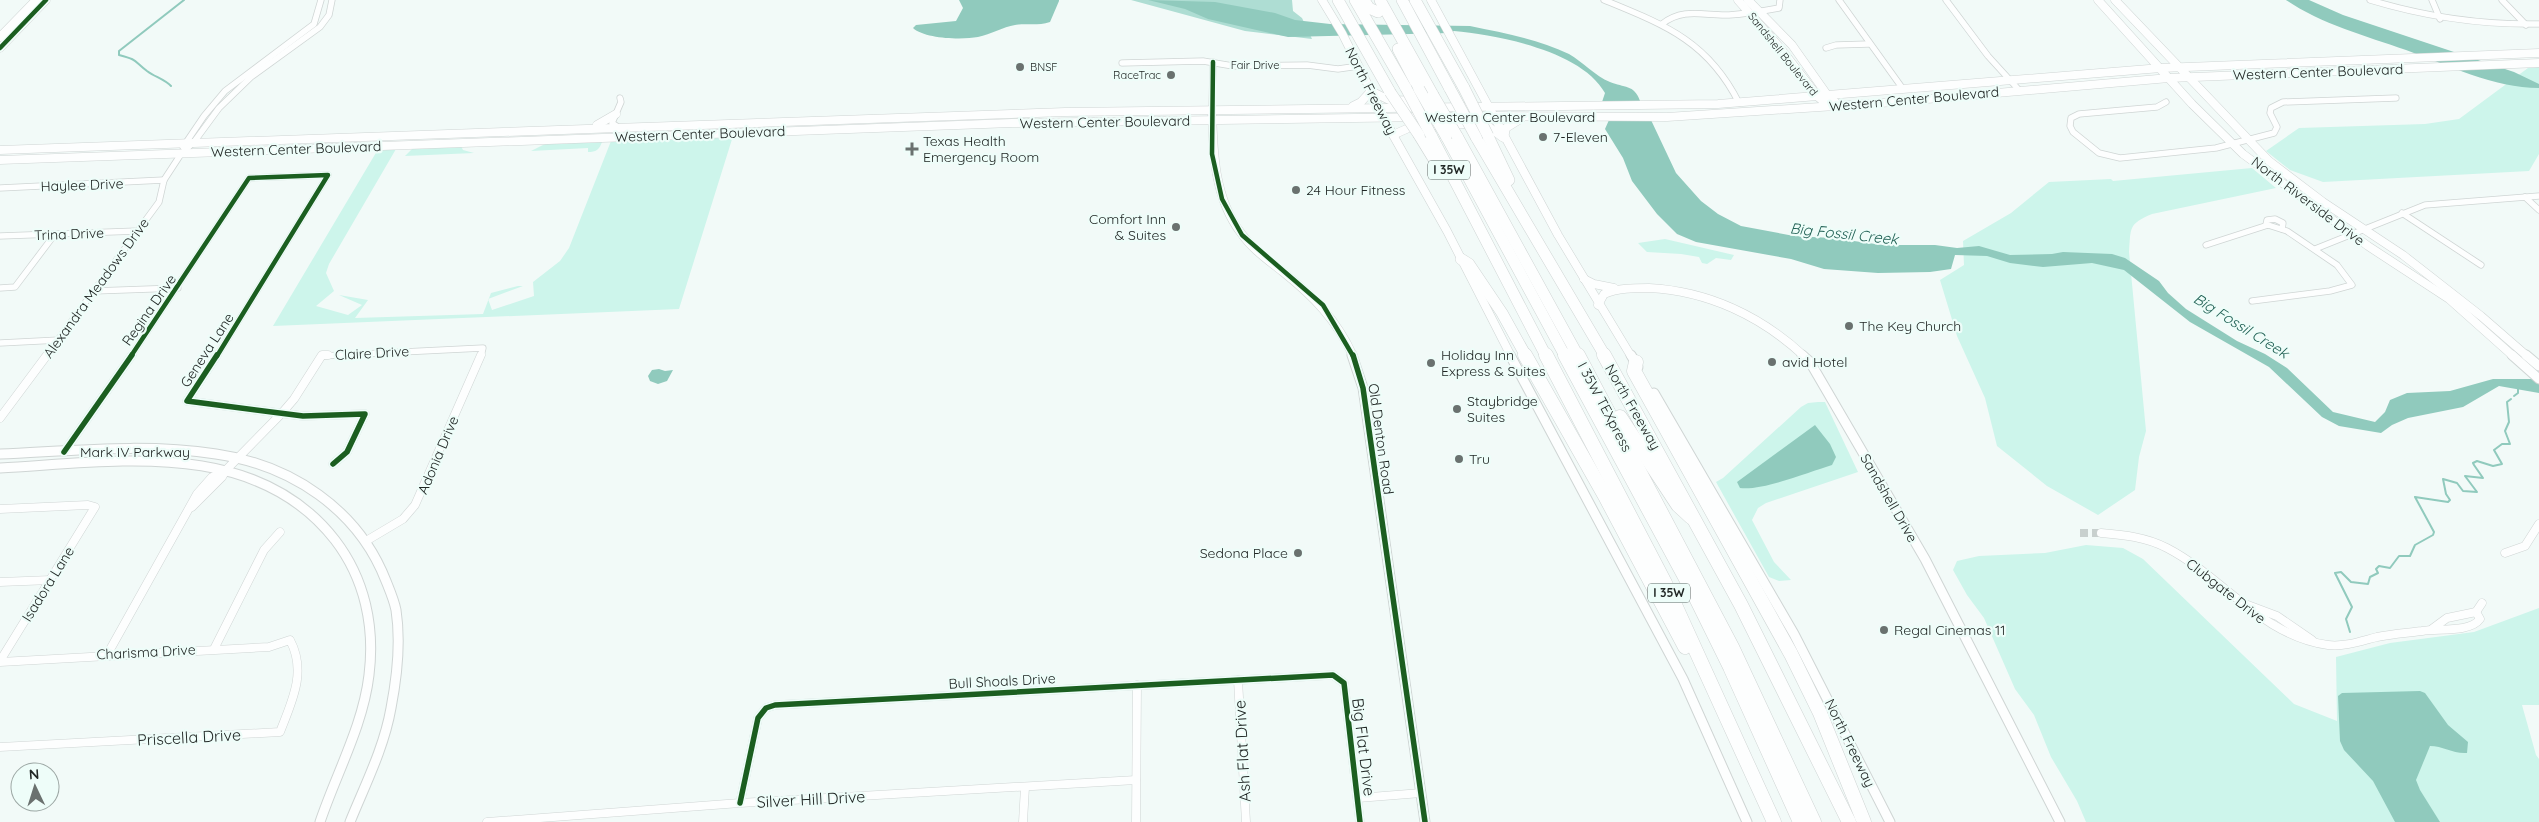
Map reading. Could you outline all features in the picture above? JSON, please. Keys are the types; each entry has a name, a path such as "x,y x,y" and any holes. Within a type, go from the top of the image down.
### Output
{"highway":[{"path":"1338,0 1390,92 1457,197 1467,205"},
{"name":"I 35W","path":"1355,0 1431,135 1665,583 1774,822"},
{"path":"1364,0 1369,8 1387,12 1389,0"},
{"name":"I 35W TEXpress","path":"1372,0 1387,12"},
{"name":"I 35W TEXpress","path":"1380,0 1433,95 1452,136 1692,590 1738,684 1800,822"},
{"name":"North Freeway","path":"1402,0 1476,137 1700,525 1757,631 1849,822"},
{"path":"1415,0 1464,88 1512,185 1541,236 1544,252"},
{"name":"I 35W TEXpress","path":"1405,45 1419,88 1452,136 1560,322 1707,596 1780,746 1814,822"},
{"path":"1460,259 1470,264 1507,321 1667,610 1731,745 1745,757"},
{"path":"1560,322 1678,506 1700,525"},
{"path":"1636,362 1634,371 1791,654 1820,713 1864,822"}],"main road":[{"path":"1,43 36,0"},
{"path":"1,43 46,0"},
{"name":"North Freeway","path":"1322,0 1359,66 1381,108 1392,135 1683,679 1747,822"},
{"path":"1431,0 1492,116"},
{"name":"Sandshell Boulevard","path":"1738,0 1755,12 1797,51 1828,96 1840,106"},
{"name":"Sandshell Boulevard","path":"1748,0 1818,97 1830,106"},
{"name":"North Riverside Drive","path":"2098,0 2184,95 2232,143 2351,234 2448,300 2539,379"},
{"path":"2105,8 2120,5"},
{"name":"North Riverside Drive","path":"2120,5 2247,139 2282,171 2382,239 2473,310 2539,366"},
{"path":"2139,70 2145,60 2145,52"},
{"name":"Western Center Boulevard","path":"0,150 1076,112 1488,106 1663,106 1818,97 2161,68 2539,52"},
{"name":"Western Center Boulevard","path":"0,160 743,132 1075,122 1492,116 1667,117 1840,106 2169,78 2539,64"},
{"path":"2205,94 2202,83 2214,76"},
{"path":"2137,80 2162,84 2184,95"},
{"path":"1349,108 1361,102 1371,91 1394,101 1458,101 1470,98 1476,94 1475,81"},
{"path":"1667,117 1703,110 1703,104"},
{"name":"Old Denton Road","path":"1212,109 1212,154 1217,182 1222,199 1242,235 1259,252 1323,305 1345,339 1356,364 1363,388 1426,822"},
{"path":"1075,122 1076,112"},
{"path":"587,128 605,122 616,114"},
{"path":"932,126 933,116"},
{"name":"North Freeway","path":"1492,116 1598,305 1636,362 1794,634 1890,822"},
{"path":"1362,118 1382,122 1392,135 1413,126 1477,124 1489,127 1504,138 1506,128 1526,117"},
{"path":"743,132 761,122"},
{"path":"606,137 618,127"},
{"path":"405,145 412,135"},
{"name":"Sandshell Drive","path":"1584,278 1602,287 1664,289 1708,298 1746,314 1770,328 1791,343 1810,362 1925,559 2060,822"},
{"name":"Sandshell Drive","path":"1598,305 1604,294 1622,289"},
{"name":"Mark IV Parkway","path":"0,454 163,449 212,453 238,459 278,473 316,491 339,508 358,528 383,571 396,610 398,651 391,710 350,822"},
{"name":"Mark IV Parkway","path":"0,468 161,462 198,464 226,470 290,496 315,514 337,538 355,567 370,613 371,656 366,696 320,822"}],"street":[{"path":"181,154 184,143 225,90 314,24 321,0"},
{"path":"181,154 194,142 219,108 257,73 317,30 326,21 332,0"},
{"path":"1604,0 1662,24 1708,56 1724,74 1739,103"},
{"path":"1662,24 1676,14 1690,11 1726,15 1778,8 1780,0"},
{"path":"1839,0 1903,89"},
{"path":"1946,0 1988,56 2019,90"},
{"path":"2370,0 2440,19 2483,25 2539,24"},
{"path":"2432,0 2440,19"},
{"path":"2502,0 2526,25"},
{"path":"308,30 317,30"},
{"path":"1826,48 1836,45 1869,44"},
{"name":"Fair Drive","path":"1122,62 1213,62 1233,66 1307,65 1338,69 1359,66"},
{"path":"1212,109 1213,62"},
{"path":"250,70 257,73"},
{"path":"618,127 612,123 621,102 620,98"},
{"path":"2166,102 2157,107 2083,113 2071,118 2069,124 2074,132 2099,153 2113,157 2201,150 2274,133 2277,130 2276,124 2270,113 2271,108 2275,104 2396,98"},
{"name":"Alexandra Meadows Drive","path":"0,418 159,202 164,180 181,154"},
{"name":"Geneva Lane","path":"249,178 328,175 246,311 187,401 303,416 365,414 347,452 333,464"},
{"name":"Regina Drive","path":"64,452 178,288 249,178"},
{"name":"Haylee Drive","path":"0,188 164,180"},
{"path":"2315,250 2402,213 2439,202 2539,196"},
{"path":"2525,197 2539,210"},
{"path":"2402,213 2480,265"},
{"path":"2206,245 2266,226 2280,228 2315,250 2345,273 2352,285 2344,288 2252,301"},
{"name":"Trina Drive","path":"0,236 137,231"},
{"path":"0,288 15,287 55,234"},
{"path":"94,291 178,288"},
{"path":"0,343 59,340"},
{"name":"Claire Drive","path":"107,654 187,512 222,478 226,470 282,413 294,399 322,355 483,348"},
{"name":"Adonia Drive","path":"366,541 398,523 416,506 483,348"},
{"name":"Isadora Lane","path":"0,509 88,505 95,507 0,661"},
{"path":"2505,553 2525,546 2539,524"},
{"path":"214,649 264,550 280,532"},
{"name":"Clubgate Drive","path":"2100,533 2118,534 2163,546 2201,568 2266,623 2294,636 2317,642 2348,645 2381,636 2432,629 2448,630 2469,627 2478,623 2480,619 2476,612 2482,603"},
{"path":"0,582 51,580"},
{"path":"2432,629 2442,619 2449,616 2476,612"},
{"name":"Charisma Drive","path":"0,661 269,646 290,640"},
{"name":"Priscella Drive","path":"0,748 280,732 298,687 299,652 290,640"},
{"name":"Bull Shoals Drive","path":"740,803 758,718 762,711 770,706 1328,675 1338,677"},
{"name":"Big Flat Drive","path":"1338,677 1344,683 1360,822"},
{"name":"Ash Flat Drive","path":"1238,680 1246,822"},
{"path":"1136,822 1137,685"},
{"name":"Silver Hill Drive","path":"487,822 740,803 1136,780"},
{"path":"1023,822 1025,787"},
{"path":"1358,798 1421,793"}],"shaded area":[{"path":"959,0 1059,1 1050,22 1015,25 978,37 954,38 935,36 919,32 913,28 916,25 956,21 963,8"},
{"path":"1131,0 1292,0 1293,11 1302,18 1312,39 1245,31"},
{"path":"1148,0 1215,2 1275,13 1295,20 1330,24 1470,26 1533,40 1569,54 1594,73 1615,84 1632,89 1640,101 1602,102 1605,93 1594,78 1578,66 1559,56 1537,48 1493,36 1454,31 1450,33 1288,37 1208,19 1185,9"},
{"path":"2286,0 2309,0 2343,15 2514,72 2539,84 2539,88 2505,84 2471,75 2329,23"},
{"path":"2539,67 2539,154 2529,171 2323,182 2290,170 2266,151 2299,128 2425,124 2459,119 2528,68"},
{"path":"1609,120 1651,120 1676,173 1701,201 1718,214 1741,226 1794,236 1832,238 1883,245 1935,245 1957,248 1979,246 2010,255 2063,252 2112,254 2125,258 2159,281 2168,293 2186,309 2237,341 2265,354 2287,368 2333,412 2375,422 2385,412 2390,400 2407,393 2450,391 2493,379 2539,379 2539,393 2499,386 2463,407 2408,418 2392,425 2381,433 2339,426 2322,417 2269,367 2190,322 2124,270 2092,263 2043,267 2010,263 1987,256 1955,255 1951,269 1930,272 1878,273 1824,269 1791,259 1696,242 1677,234 1657,214 1632,181 1623,158 1605,129"},
{"path":"733,136 679,309 273,326 377,151 396,149 329,264 326,273 334,291 316,306 348,315 362,305 339,295 368,300 355,318 483,314 488,300 492,310 534,296 533,282 560,261 569,248 611,141"},
{"path":"602,142 600,147 593,152 588,152 588,148 531,151 547,143"},
{"path":"461,146 463,150 474,153 405,156 413,148"},
{"path":"2252,168 2276,188 2152,214 2139,221 2132,228 2129,252 2146,431 2139,457 2135,490 2098,515 2047,486 1997,446 1985,398 1957,336 1940,280 1964,265 1963,241 2011,213 2049,182 2111,179 2113,181"},
{"path":"1665,239 1734,255 1731,260 1716,258 1707,264 1702,263 1699,257 1647,252 1638,243"},
{"path":"523,286 489,299 491,293"},
{"path":"659,369 665,371 673,370 667,381 658,384 650,381 648,376 652,370"},
{"path":"1825,402 1858,472 1766,503 1758,508 1752,520 1774,562 1791,580 1779,581 1769,577 1716,482 1723,478 1801,407 1808,403"},
{"path":"1815,425 1830,444 1836,457 1832,465 1773,484 1740,488 1737,482"},
{"path":"2086,545 2123,548 2143,559 2294,704 2337,721 2336,657 2390,643 2474,632 2539,608 2539,705 2522,705 2536,755 2539,759 2539,822 2086,822 2077,801 2051,757 2034,715 2015,689 1984,618 1967,595 1953,570 1957,561 1979,556 2045,553"},
{"path":"2420,691 2425,693 2448,725 2468,742 2467,753 2430,746 2416,780 2440,822 2395,822 2373,781 2344,750 2340,741 2338,696 2342,693"}],"waterway":[{"path":"171,86 135,61 119,55 119,51 184,0"},
{"path":"2514,396 2518,393 2518,388"},
{"path":"2350,632 2346,619 2352,607 2335,573 2341,572 2351,582 2368,584 2370,577 2378,573 2376,569 2379,566 2390,568 2399,556 2410,556 2415,545 2433,535 2434,532 2415,497 2448,502 2450,500 2446,494 2443,479 2457,483 2463,491 2477,492 2465,476 2483,478 2473,463 2477,461 2493,466 2502,464 2494,450 2502,444 2510,444 2505,431 2509,422 2507,402 2511,399"}],"tunnel":[{"path":"2080,533 2101,533"}],"cycle path":[{"path":"0,48 46,0"},
{"path":"1213,62 1212,154 1222,199 1242,235 1259,252 1323,305 1345,339 1357,364 1363,388 1425,822"},
{"path":"64,452 178,288 249,178 328,175 246,311 187,401 303,416 365,414 347,452 333,464"},
{"path":"740,803 758,718 766,708 775,705 1333,675 1344,683 1360,822"}],"place":[{"name":"BNSF","path":"1020,67"},
{"name":"RaceTrac","path":"1171,75"},
{"name":"7-Eleven","path":"1543,137"},
{"name":"Texas Health Emergency Room","path":"912,149"},
{"name":"24 Hour Fitness","path":"1296,190"},
{"name":"Comfort Inn & Suites","path":"1176,227"},
{"name":"The Key Church","path":"1849,326"},
{"name":"avid Hotel","path":"1772,362"},
{"name":"Holiday Inn Express & Suites","path":"1431,363"},
{"name":"Staybridge Suites","path":"1457,409"},
{"name":"Tru","path":"1459,459"},
{"name":"Sedona Place","path":"1298,553"},
{"name":"Regal Cinemas 11","path":"1884,630"}],"water label":[{"name":"Big Fossil Creek","path":"1844,234"},
{"name":"Big Fossil Creek","path":"2241,326"}]}
